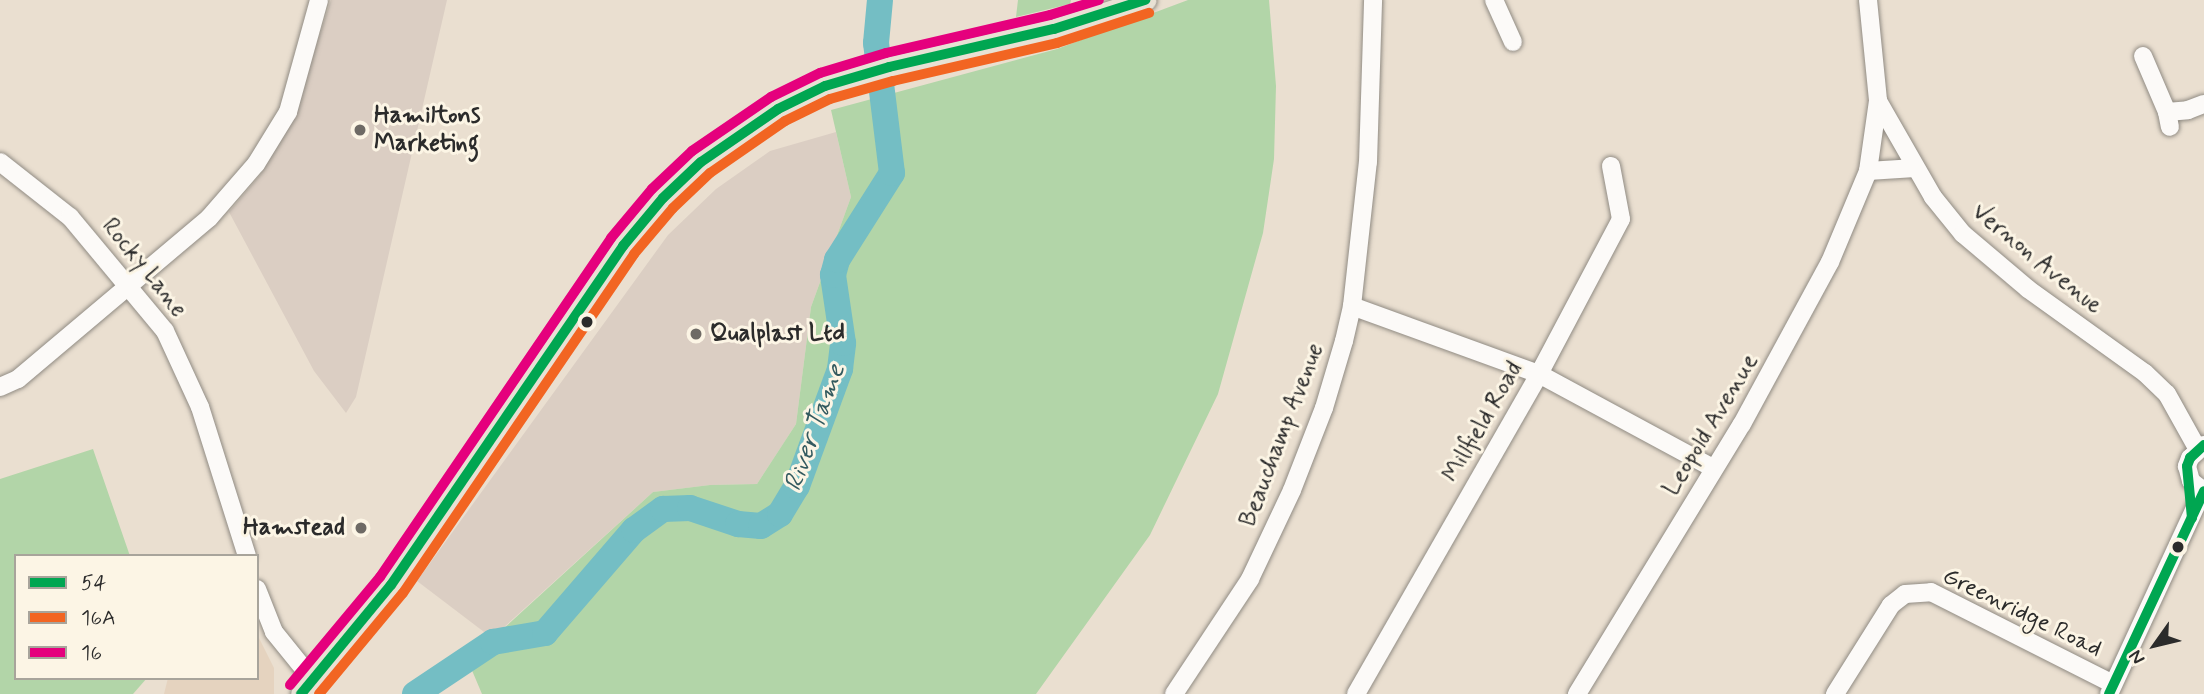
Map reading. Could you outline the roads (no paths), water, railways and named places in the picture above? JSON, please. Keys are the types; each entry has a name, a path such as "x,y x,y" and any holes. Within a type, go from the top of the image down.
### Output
{"main road":[{"path":"306,687 391,584 622,246 663,198 701,162 767,116 813,91 890,67 1054,29 1145,0"}],"street":[{"path":"0,387 18,379 209,218 256,164 288,112 319,0"},
{"name":"Beauchamp Avenue","path":"1174,694 1250,579 1292,490 1324,408 1352,306 1368,162 1373,0"},
{"path":"1494,0 1513,42"},
{"name":"Vernon Avenue","path":"1868,0 1878,102 1915,168 1963,234 2028,289 2145,373 2167,394 2201,447"},
{"path":"2143,56 2168,120 2204,104"},
{"name":"Leopold Avenue","path":"1577,694 1791,337 1830,262 1868,170 1878,102"},
{"name":"Rocky Lane","path":"0,162 70,217 130,285 165,331 200,408 246,554"},
{"name":"Millfield Road","path":"1356,694 1539,374 1621,219 1611,166"},
{"path":"1868,170 1915,168"},
{"path":"1352,306 1539,374 1713,468"},
{"path":"2111,689 2192,518 2199,488 2188,466 2201,447"},
{"name":"Greenridge Road","path":"1835,694 1891,605 1905,594 1931,592 2111,689"},
{"path":"259,594 274,632 306,687"}],"waterway":[{"name":"River Tame","path":"415,694 493,642 545,633 634,530 663,509 690,508 738,524 761,526 780,514 797,486 840,369 843,343 833,275 837,260 892,173 876,43 880,0"}],"place":[{"name":"Hamiltons Marketing","path":"360,130"},
{"name":"Qualplast Ltd","path":"696,334"},
{"name":"Hamstead","path":"361,528"}]}
